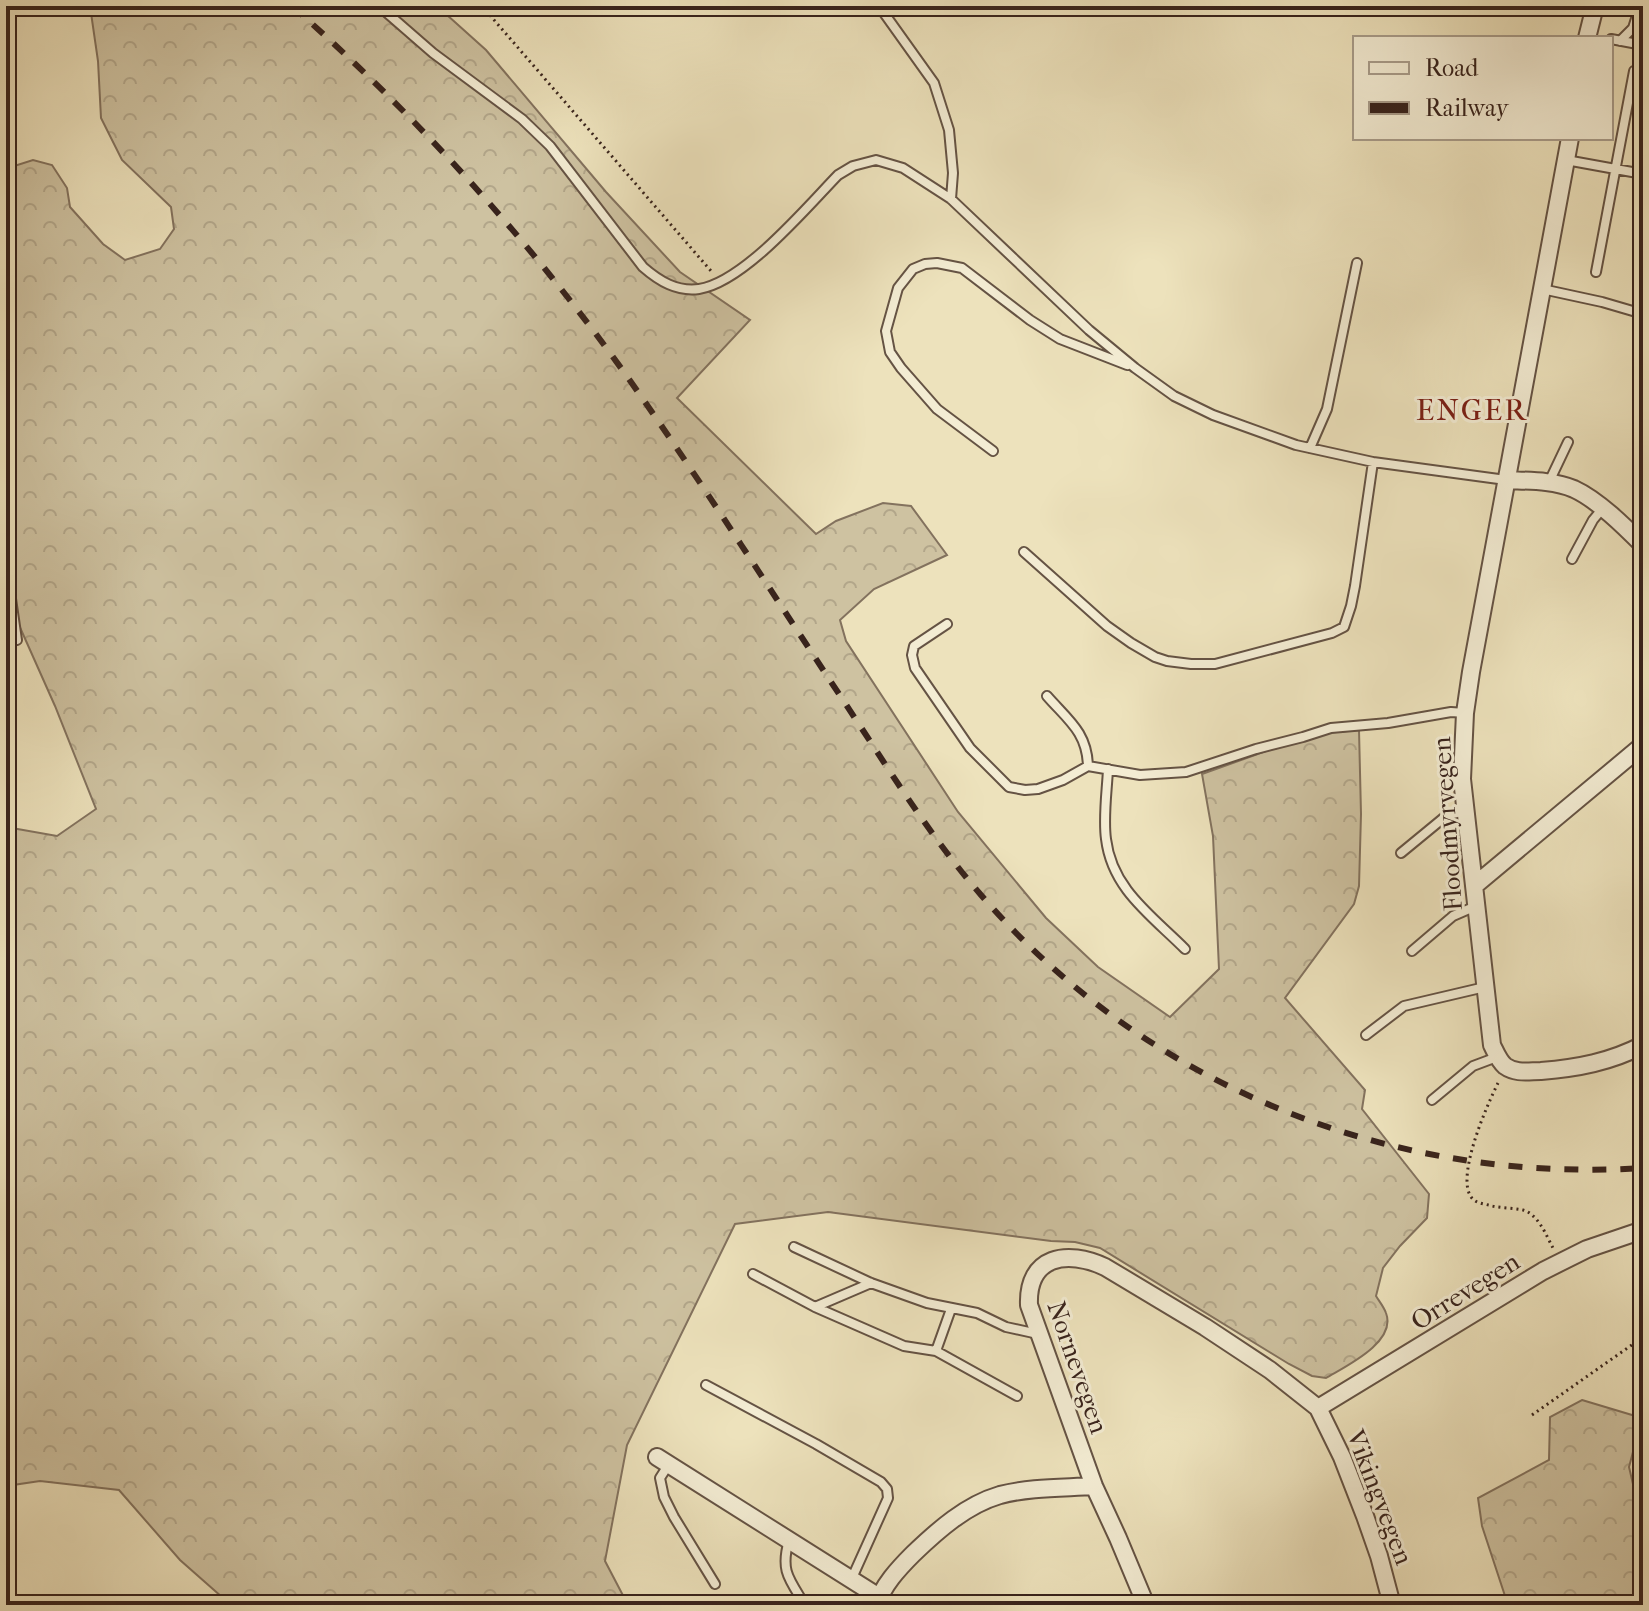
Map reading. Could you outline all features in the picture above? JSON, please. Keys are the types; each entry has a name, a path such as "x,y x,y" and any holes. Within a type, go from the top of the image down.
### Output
{"street":[{"path":"1591,36 1595,6"},
{"name":"Floodmyrvegen","path":"1502,1062 1492,1045 1465,811 1462,751 1465,713 1506,480 1570,140"},
{"path":"1506,480 1549,482 1575,489 1603,508 1643,545"},
{"path":"1474,886 1643,745"},
{"path":"1502,1062 1522,1072 1566,1069 1594,1065 1643,1045"},
{"name":"Orrevegen","path":"1318,1408 1561,1261 1643,1230"},
{"name":"Nornevegen","path":"1146,1605 1094,1486 1029,1305 1029,1289 1039,1269 1047,1263 1074,1257 1105,1267 1270,1370 1318,1408"},
{"name":"Vikingvegen","path":"1318,1408 1342,1457 1365,1516 1392,1605"},
{"path":"663,1460 852,1578 878,1601 897,1572 923,1544 971,1508 1001,1495 1094,1486"}],"lane":[{"path":"379,6 433,53 522,119 550,146 643,267 660,281 698,289 722,282 759,256 838,175 853,166 876,160 903,168 951,199 1089,330 1174,396 1213,415 1296,445 1373,462 1506,480"},
{"path":"879,6 934,83 949,130 953,173 951,199"},
{"path":"1615,40 1633,28 1640,6"},
{"path":"1615,40 1643,45"},
{"path":"1596,272 1634,71"},
{"path":"1566,160 1643,174"},
{"path":"993,451 937,409 890,352 886,331 898,288 913,269 937,263 962,268 1060,339 1135,368"},
{"path":"1310,448 1327,409 1357,263"},
{"path":"1541,289 1643,314"},
{"path":"1549,482 1568,442"},
{"path":"1024,552 1107,626 1155,657 1203,665 1233,659 1332,633 1344,627 1355,586 1373,462"},
{"path":"1572,559 1603,508"},
{"path":"6,564 17,640"},
{"path":"947,624 914,646 912,655 915,668 970,748 1009,787 1025,790 1063,780 1088,766 1140,775 1186,772 1331,728 1451,712 1465,713"},
{"path":"1047,696 1081,734 1087,749 1088,766"},
{"path":"1108,769 1105,837 1112,867 1124,888 1185,949"},
{"path":"1401,853 1446,816 1465,811"},
{"path":"1412,951 1453,916 1477,906"},
{"path":"1366,1035 1404,1006 1486,987"},
{"path":"1432,1100 1473,1066 1502,1062"},
{"path":"794,1247 871,1283 951,1309 977,1313 1006,1327 1039,1334"},
{"path":"753,1274 815,1307 904,1346 936,1351 1017,1396"},
{"path":"815,1307 871,1283"},
{"path":"936,1351 951,1309"},
{"path":"706,1385 816,1444 881,1482 887,1489 888,1498 852,1578"},
{"path":"663,1460 660,1478 664,1497 715,1584"},
{"path":"789,1539 784,1558 787,1575 805,1605"}],"path":[{"path":"482,6 722,282"},
{"path":"1502,1062 1472,1150 1467,1173 1471,1197 1476,1202 1503,1209 1526,1211 1537,1221 1561,1261"},
{"path":"1532,1415 1643,1334"}],"green space":[{"path":"90,6 437,6 486,50 606,192 680,272 750,320 677,398 816,534 836,521 883,503 911,506 947,555 874,589 840,620 846,641 958,812 1046,918 1098,967 1170,1017 1219,969 1213,836 1202,774 1314,734 1359,730 1359,886 1354,904 1285,998 1365,1090 1362,1109 1429,1194 1427,1218 1383,1268 1376,1296 1385,1311 1387,1324 1384,1334 1368,1352 1326,1378 1312,1376 1100,1248 1075,1242 828,1212 735,1224 627,1445 605,1561 628,1605 231,1605 180,1560 119,1490 40,1481 6,1486 6,827 57,836 96,809 6,596 6,195 9,194 11,167 33,160 52,165 67,188 70,207 103,244 125,260 160,249 174,229 171,207 122,160 101,118 98,61"},
{"path":"1582,1400 1642,1418 1629,1467 1643,1527 1643,1605 1508,1605 1482,1526 1478,1498 1549,1460 1550,1417"}],"railway":[{"path":"292,6 429,138 555,281 631,382 713,501 926,825 981,895 1047,962 1119,1020 1197,1070 1280,1109 1367,1139 1457,1159 1549,1169 1643,1168"}],"district":[{"name":"ENGER","path":"1472,410"}]}
